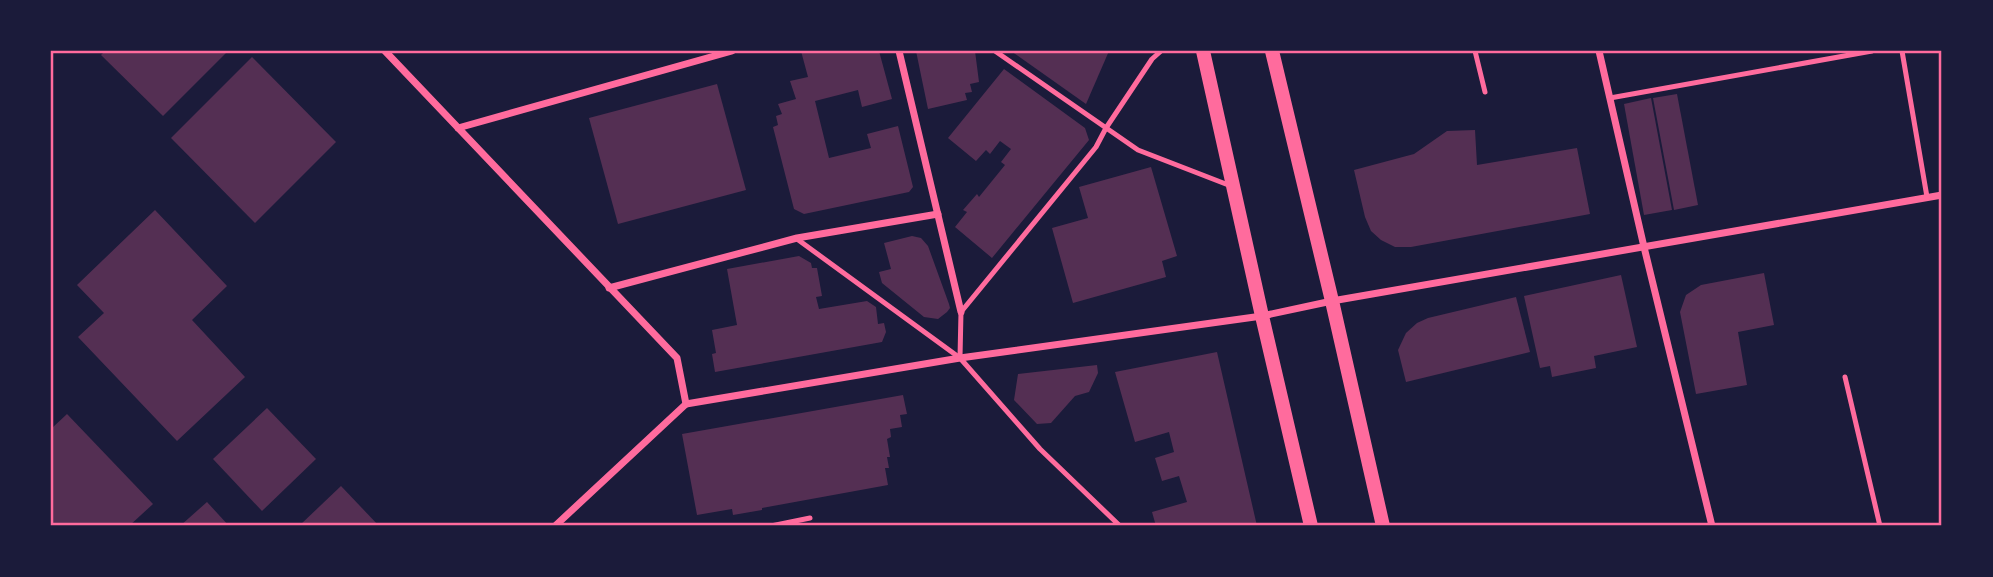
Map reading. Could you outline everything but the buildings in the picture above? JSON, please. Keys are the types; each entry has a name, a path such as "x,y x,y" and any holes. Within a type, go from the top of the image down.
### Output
{"main road":[{"path":"1203,51 1310,524"},
{"path":"1272,51 1382,521"}],"street":[{"path":"385,51 677,358 686,404"},
{"path":"458,128 732,51"},
{"path":"899,51 961,312"},
{"path":"1599,51 1712,526"},
{"path":"555,526 686,404 960,358 1262,316 1332,301 1942,195"},
{"path":"609,288 797,239 938,215"}],"lane":[{"path":"995,51 1138,150 1234,188"},
{"path":"960,358 961,312 1096,147 1152,59 1161,51"},
{"path":"1475,51 1485,92"},
{"path":"1611,98 1872,51"},
{"path":"1902,51 1927,197"},
{"path":"797,239 960,358 1040,449 1120,526"},
{"path":"1845,377 1880,526"},
{"path":"771,526 810,518"}]}
